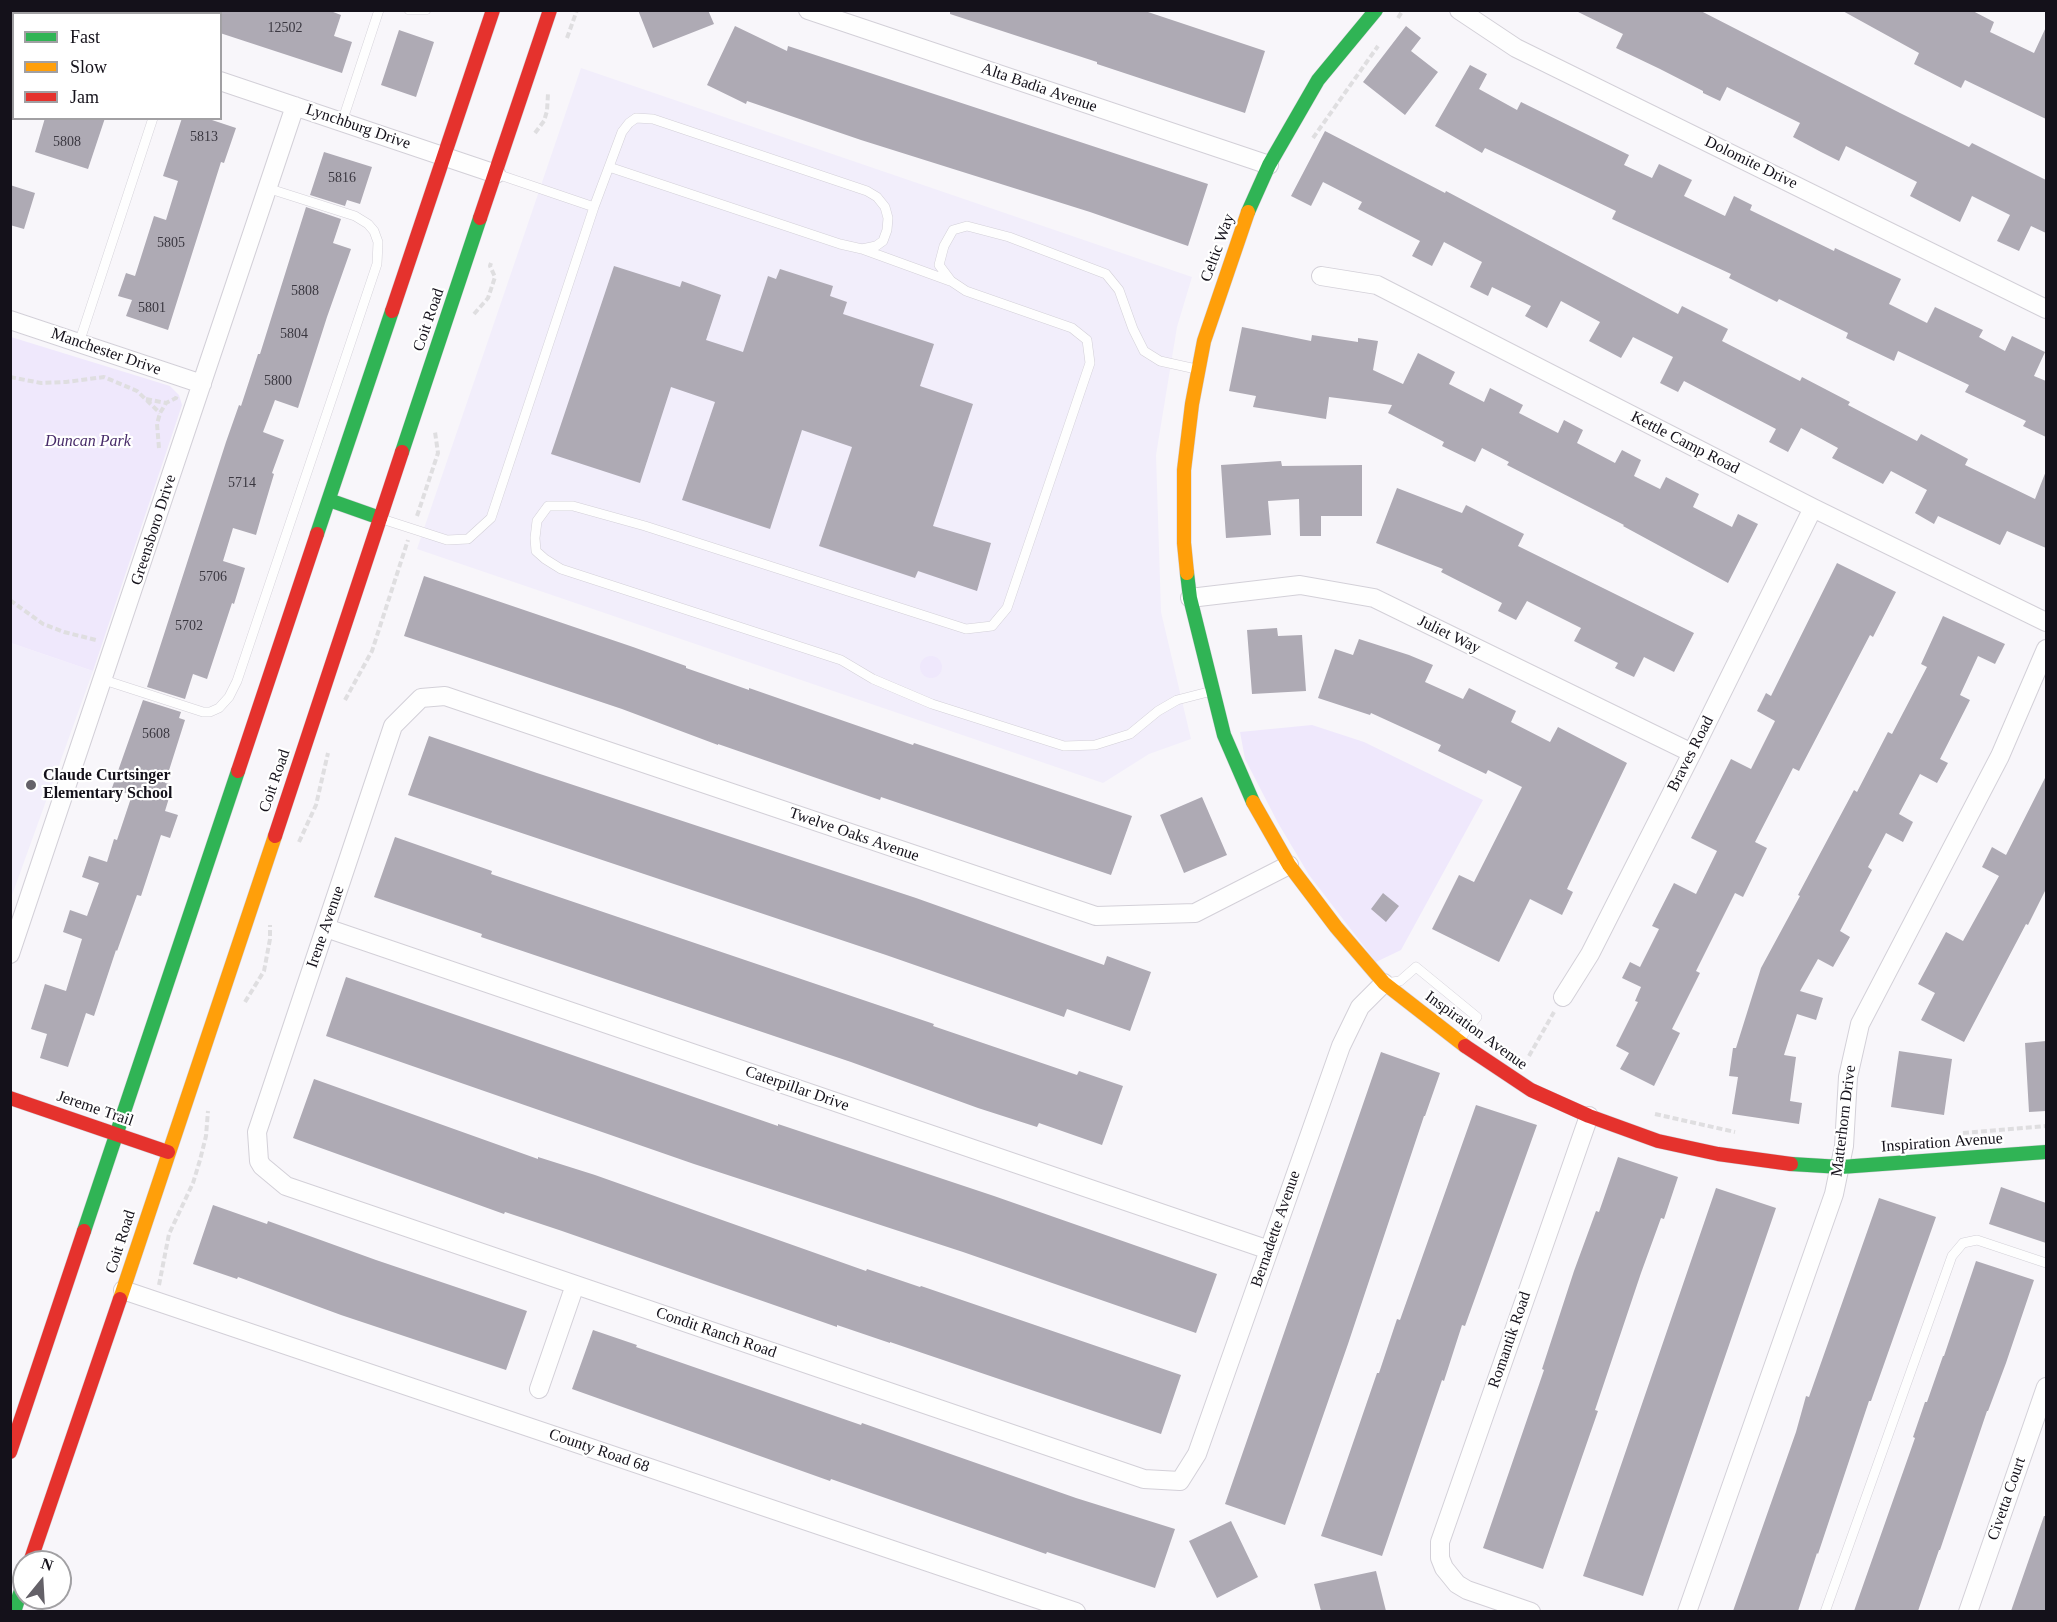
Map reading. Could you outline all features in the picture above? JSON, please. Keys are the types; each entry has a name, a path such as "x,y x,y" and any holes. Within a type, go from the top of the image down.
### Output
{"main road":[{"path":"10,1452 492,10"},
{"name":"Coit Road","path":"30,1550 123,1290 550,10"},
{"name":"Celtic Way","path":"1184,532 1184,470 1198,370 1204,342 1239,236 1269,165 1318,80 1376,10"},
{"path":"329,500 380,518"},
{"name":"Inspiration Avenue","path":"1184,532 1190,598 1224,735 1251,799 1289,865 1336,927 1383,983 1477,1056 1531,1090 1589,1116 1658,1141 1718,1154 1783,1164 1841,1167 2046,1152"},
{"name":"Jereme Trail","path":"10,1098 168,1152"}],"street":[{"name":"Alta Badia Avenue","path":"808,10 1269,165"},
{"name":"Dolomite Drive","path":"1459,10 1516,48 2046,309"},
{"name":"Lynchburg Drive","path":"222,82 496,174"},
{"name":"Greensboro Drive","path":"10,954 104,680 295,106"},
{"name":"Kettle Camp Road","path":"1321,276 1377,285 1813,508 2046,622"},
{"name":"Manchester Drive","path":"10,320 202,384"},
{"name":"Braves Road","path":"1563,997 1590,954 1813,508"},
{"name":"Juliet Way","path":"1190,598 1300,585 1374,598 1692,753"},
{"name":"Matterhorn Drive","path":"1687,1611 1834,1194 1844,1146 1848,1077 1860,1024 2000,756 2046,649"},
{"name":"Twelve Oaks Avenue","path":"418,699 445,696 1096,916 1196,913 1289,865"},
{"name":"Irene Avenue","path":"261,1164 257,1132 393,726 418,699"},
{"name":"Caterpillar Drive","path":"326,928 1269,1250"},
{"name":"Bernadette Avenue","path":"1180,1481 1197,1454 1341,1046 1360,1007 1383,983"},
{"name":"Romantik Road","path":"1531,1611 1462,1587 1451,1579 1439,1552 1441,1536 1589,1116"},
{"name":"Condit Ranch Road","path":"261,1164 286,1186 1144,1479 1180,1481"},
{"path":"539,1389 575,1285"},
{"name":"County Road 68","path":"123,1290 1076,1611"},
{"name":"Civetta Court","path":"1968,1611 2046,1387"}],"lane":[{"path":"342,122 379,10"},
{"path":"409,10 426,10"},
{"path":"380,518 447,540 468,539 491,518 594,207 622,132 628,123 636,118 653,119 867,191 877,197 886,212 887,230 883,240 876,246 862,249"},
{"path":"79,343 152,120"},
{"path":"609,167 840,244 862,249 951,281 966,291 1072,328 1087,340 1090,363 1007,608 992,627 966,629 645,526 573,506 548,506 537,521 536,550 545,559 561,569 841,660 873,679 932,704 1064,747 1095,746 1130,734 1158,711 1177,700 1213,691"},
{"path":"496,174 594,207"},
{"path":"104,680 203,712 219,708 230,697 377,264 378,242 374,231 368,224 355,216 267,188"},
{"path":"951,281 939,265 944,246 953,230 967,226 1009,237 1106,274 1119,290 1144,351 1160,361 1198,370"},
{"path":"1383,983 1400,981 1416,967 1477,1017 1459,1041"},
{"path":"1825,1611 1952,1256 1963,1243 1977,1240 2046,1263"}],"path":[{"path":"564,47 577,10"},
{"path":"1397,19 1403,10"},
{"path":"1312,139 1379,46"},
{"path":"532,142 547,111 550,87"},
{"path":"471,323 475,312 488,298 495,277 490,266 494,255"},
{"path":"10,377 41,383 104,377 137,391 160,413"},
{"path":"159,452 157,424 160,413 166,403 176,398 183,378"},
{"path":"146,399 166,403"},
{"path":"343,705 372,651 438,453 434,433 438,422"},
{"path":"10,600 43,624 97,640"},
{"path":"294,852 316,805 325,774 329,746"},
{"path":"242,1009 264,971 270,939 270,922"},
{"path":"1532,1062 1527,1057 1563,997"},
{"path":"161,1278 169,1234 190,1191 200,1160 206,1136 209,1107"},
{"path":"1654,1113 1741,1133"}],"shaded area":[{"path":"581,68 1192,277 1177,327 1156,455 1161,612 1191,739 1149,754 1103,783 417,549"},
{"name":"Claude Curtsinger Elementary School","path":"11,643 93,671 11,898"}],"green space":[{"name":"Duncan Park","path":"11,337 170,386 179,395 182,405 93,671 11,643"},
{"path":"931,656 939,659 942,667 939,675 931,678 923,675 920,667 923,659"},
{"path":"1312,725 1364,742 1483,800 1401,950 1376,962 1309,875 1278,823 1245,759 1240,732"}],"building":[{"path":"220,10 328,10 341,15 334,36 352,42 342,73 222,34 222,12"},
{"path":"638,10 708,10 714,24 653,48"},
{"path":"950,10 1142,10 1265,51 1245,113 950,14"},
{"path":"1574,10 1699,10 1969,147 1972,143 2046,180 2046,233 2031,226 2019,251 1997,241 2010,215 1972,196 1960,222 1910,196 1917,182 1846,146 1839,161 1793,137 1800,123 1727,87 1720,101 1703,93 1616,48 1623,34"},
{"path":"1841,10 1971,10 1994,22 1990,32 2034,53 2046,27 2046,119 1965,80 1961,88 1914,64 1919,53"},
{"path":"735,26 787,51 788,46 1208,184 1188,246 747,101 746,104 707,85"},
{"path":"1406,26 1421,38 1411,51 1438,72 1405,115 1363,82"},
{"path":"399,30 434,42 416,97 381,85"},
{"path":"1470,65 1487,74 1479,89 1517,110 1521,102 1629,155 1624,165 1652,178 1659,164 1692,180 1684,196 1725,216 1734,196 1752,205 1750,210 1834,251 1835,248 1901,279 1889,304 1927,323 1935,307 1983,330 1979,337 2005,351 2012,336 2045,352 2034,376 2046,381 2046,437 2023,426 2026,421 1965,392 1969,385 1898,351 1894,361 1846,338 1848,333 1779,299 1777,302 1729,278 1731,274 1612,219 1616,211 1485,148 1482,153 1435,126"},
{"path":"44,120 104,120 88,169 35,152"},
{"path":"181,120 212,120 236,128 224,163 221,162 168,330 126,316 132,300 118,296 126,273 135,276 154,216 166,220 178,181 163,176"},
{"path":"1325,131 1445,193 1446,191 1678,314 1682,306 1728,329 1722,341 1800,381 1802,377 1850,402 1848,405 1917,441 1921,434 1968,459 1965,465 2035,499 2046,471 2046,548 2007,531 2000,545 1938,516 1934,524 1915,513 1927,490 1891,471 1883,484 1832,458 1838,448 1801,428 1788,452 1769,442 1776,429 1684,381 1678,392 1660,383 1673,357 1633,337 1621,358 1589,341 1600,322 1561,301 1547,328 1525,316 1531,306 1492,287 1488,296 1470,287 1482,262 1444,242 1432,266 1412,256 1420,241 1358,209 1362,202 1323,182 1311,206 1291,196"},
{"path":"324,152 372,167 360,204 347,200 345,206 310,195"},
{"path":"10,185 35,193 24,229 10,225"},
{"path":"306,207 341,219 333,243 351,249 298,408 275,400 263,432 284,440 272,473 274,474 256,535 233,528 223,561 245,568 207,679 193,674 185,699 147,687 226,442 258,354 260,354"},
{"path":"614,266 680,287 682,281 721,295 706,340 743,352 768,276 776,279 780,269 833,286 830,296 847,302 843,314 934,344 920,386 973,404 933,526 991,543 977,591 918,571 915,578 819,546 852,447 802,430 770,529 682,500 715,402 671,387 640,483 551,454"},
{"path":"1242,327 1311,341 1312,335 1358,342 1358,338 1378,341 1373,370 1403,384 1418,353 1455,372 1449,384 1484,402 1490,388 1523,405 1519,413 1558,433 1564,420 1583,430 1577,443 1615,463 1622,450 1641,460 1634,476 1660,489 1666,477 1699,494 1693,507 1732,527 1738,514 1758,524 1728,583 1624,525 1507,465 1509,462 1482,448 1475,462 1442,446 1444,442 1388,413 1392,405 1329,397 1326,419 1253,407 1256,396 1229,391"},
{"path":"1281,461 1282,466 1362,465 1362,516 1321,516 1321,536 1300,536 1299,499 1268,501 1271,535 1226,538 1221,465"},
{"path":"1397,488 1462,513 1466,505 1524,534 1518,546 1694,633 1674,672 1644,657 1634,677 1615,668 1618,663 1574,641 1581,628 1527,601 1516,620 1498,611 1502,603 1441,572 1443,569 1376,543"},
{"path":"1837,563 1896,592 1873,637 1870,635 1799,771 1793,768 1755,842 1767,848 1743,897 1735,893 1696,971 1700,973 1672,1029 1680,1033 1654,1086 1620,1069 1629,1053 1616,1046 1638,1002 1635,1001 1641,987 1622,978 1630,962 1640,967 1659,929 1652,926 1674,883 1696,894 1717,851 1691,838 1731,759 1751,769 1775,721 1757,711 1766,693 1771,696"},
{"path":"424,576 633,647 749,690 749,688 913,745 914,743 1132,816 1111,875 881,797 880,800 718,745 622,709 404,636"},
{"path":"1943,616 2005,644 1995,664 1978,656 1960,695 1970,700 1940,759 1948,763 1937,783 1920,774 1899,814 1913,822 1903,842 1886,833 1868,867 1872,870 1840,931 1850,937 1833,967 1818,959 1800,991 1823,998 1816,1020 1797,1014 1784,1055 1796,1057 1790,1101 1802,1103 1799,1124 1732,1114 1738,1077 1729,1076 1733,1048 1736,1048 1761,968 1854,790 1857,792 1888,732 1892,734 1927,667 1921,664"},
{"path":"1277,628 1278,636 1302,635 1306,691 1252,694 1247,630"},
{"path":"1359,639 1433,665 1425,682 1463,699 1469,688 1516,711 1511,722 1550,742 1558,727 1627,763 1567,889 1573,892 1562,915 1530,899 1499,962 1432,929 1459,875 1474,882 1522,787 1488,770 1486,774 1438,751 1441,745 1371,713 1370,715 1318,698 1335,649 1353,655"},
{"path":"143,700 181,712 179,718 185,720 165,783 173,785 165,811 178,815 170,838 161,835 141,896 137,895 94,1016 86,1013 68,1067 40,1058 47,1034 31,1029 45,984 66,991 82,939 63,932 70,910 87,916 99,883 82,877 89,856 107,862 114,839 117,840 132,795 112,788"},
{"path":"429,736 916,898 1104,965 1107,956 1151,972 1130,1031 1067,1009 1064,1017 408,795"},
{"path":"2046,776 2046,889 1964,1042 1921,1020 1935,993 1918,984 1946,932 1963,941 1999,876 1982,867 1992,847 2006,855"},
{"path":"1202,797 1227,855 1184,873 1160,815"},
{"path":"395,837 492,871 491,874 934,1024 933,1026 1077,1075 1079,1071 1123,1086 1102,1145 1039,1123 1037,1127 978,1108 851,1062 481,937 482,934 374,897"},
{"path":"1383,893 1399,906 1386,922 1371,909"},
{"path":"346,977 778,1126 778,1124 994,1196 1217,1274 1196,1333 963,1252 694,1164 326,1036"},
{"path":"2046,1041 2046,1111 2029,1112 2025,1043"},
{"path":"1899,1051 1952,1059 1944,1115 1891,1107"},
{"path":"1381,1052 1440,1073 1285,1525 1225,1504"},
{"path":"314,1079 538,1159 538,1157 595,1175 866,1271 867,1269 921,1286 1181,1375 1161,1434 890,1342 837,1325 837,1327 562,1231 505,1212 504,1214 293,1138"},
{"path":"1476,1105 1537,1125 1465,1326 1462,1325 1444,1381 1442,1380 1382,1556 1321,1536 1377,1373 1379,1373 1397,1319 1400,1320"},
{"path":"1618,1157 1678,1177 1664,1219 1661,1218 1641,1273 1595,1410 1598,1411 1543,1569 1483,1548 1544,1370 1542,1369 1574,1271 1596,1211 1599,1212"},
{"path":"2001,1187 2046,1203 2046,1243 1989,1224"},
{"path":"1716,1188 1776,1208 1643,1596 1583,1576"},
{"path":"1879,1198 1936,1217 1871,1401 1869,1401 1798,1611 1733,1611 1796,1432 1806,1396 1809,1397"},
{"path":"213,1205 267,1224 268,1221 527,1311 506,1370 341,1315 238,1277 237,1279 193,1264"},
{"path":"1976,1261 2034,1280 2006,1363 1987,1411 1918,1611 1854,1611 1915,1438 1913,1437 1925,1402 1927,1402 1944,1356"},
{"path":"593,1330 861,1425 862,1423 1076,1498 1175,1529 1155,1588 1047,1552 1046,1554 831,1479 830,1481 572,1389"},
{"path":"2044,1516 2046,1516 2046,1611 2011,1611"},
{"path":"1231,1521 1258,1577 1217,1598 1189,1541"},
{"path":"1376,1571 1386,1611 1321,1611 1314,1584"}],"traffic: fast":[{"path":"1248,212 1269,165 1318,80 1376,10"},
{"path":"402,452 480,218"},
{"path":"317,534 392,311"},
{"path":"329,500 380,518"},
{"path":"1187,573 1190,598 1224,735 1253,802"},
{"path":"84,1231 238,771"},
{"path":"1791,1164 1841,1167 2046,1152"}],"traffic: slow":[{"path":"1187,573 1184,543 1184,470 1192,404 1204,341 1248,212"},
{"path":"1253,802 1289,865 1336,927 1384,983 1465,1046"},
{"path":"120,1299 275,836"}],"traffic: jam":[{"path":"392,311 493,10"},
{"path":"480,218 550,10"},
{"path":"275,836 402,452"},
{"path":"238,771 317,534"},
{"path":"1465,1046 1531,1090 1589,1116 1658,1141 1718,1154 1791,1164"},
{"path":"10,1098 168,1152"},
{"path":"10,1452 84,1231"},
{"path":"34,1550 120,1299"}],"place":[{"name":"Claude Curtsinger Elementary School","path":"31,785"}]}
